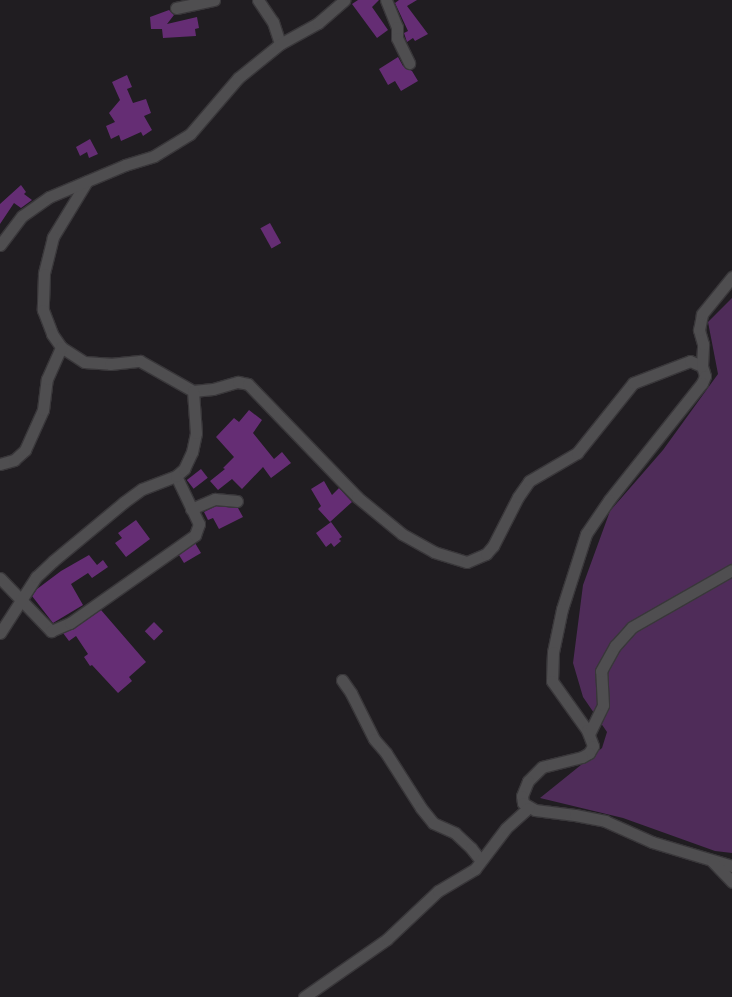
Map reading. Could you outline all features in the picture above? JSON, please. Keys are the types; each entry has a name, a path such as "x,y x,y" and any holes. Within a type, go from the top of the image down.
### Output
{"street":[{"path":"176,8 214,0"},
{"path":"258,0 273,22 280,44"},
{"path":"0,245 22,216 49,197 154,156 190,134 238,78 280,44 318,23 344,0"},
{"path":"386,0 397,27 397,38 409,63"},
{"path":"87,181 53,237 44,274 44,310 52,334 61,347 84,362 110,364 140,361 148,364 159,372 193,391 213,389 238,382 248,384 328,468 402,534 428,551 467,562 473,561 494,546 518,497 529,480 577,453 633,384 690,361 702,366"},
{"path":"732,277 702,314 700,330 703,344 702,366 705,376 702,383 594,519 578,557 562,610 551,670 552,681 589,734 593,746 589,753 542,767 532,776 522,796 523,804 528,808 605,821 652,842 732,866"},
{"path":"0,464 14,460 25,450 43,410 47,379 61,347"},
{"path":"0,633 20,599 36,577 124,502 142,490 176,476 188,462 196,433 193,391"},
{"path":"0,578 51,631 70,622 195,536 199,524 176,476"},
{"path":"191,509 215,498 237,501"},
{"path":"589,734 603,705 602,671 614,646 632,627 732,570"},
{"path":"342,680 351,693 374,739 386,753 420,808 433,823 455,833 471,848 481,861"},
{"path":"304,997 387,939 438,891 475,869 506,828 528,808"},
{"path":"712,861 732,882"}],"shaded area":[{"path":"732,298 732,853 715,851 623,818 540,798 602,748 607,732 583,697 573,663 583,585 610,511 663,450 718,374 708,322"}],"building":[{"path":"358,0 379,0 372,7 388,30 377,38 352,4"},
{"path":"399,0 417,0 407,6 428,34 415,41 413,38 407,42 404,33 408,31 395,3"},
{"path":"169,10 174,15 167,24 197,17 199,28 195,29 196,36 163,38 162,29 151,29 150,17"},
{"path":"398,57 403,66 412,71 418,81 401,91 395,81 388,85 379,69"},
{"path":"127,75 132,87 127,89 133,103 146,99 151,113 144,116 152,130 143,136 141,132 121,141 119,135 111,139 106,126 115,122 109,113 120,100 112,82"},
{"path":"90,139 98,154 89,158 87,152 80,156 76,147"},
{"path":"21,185 26,192 24,194 32,200 21,208 14,203 0,224 0,204"},
{"path":"270,223 281,243 272,248 260,228"},
{"path":"249,410 262,420 253,433 274,459 282,452 291,463 271,478 263,467 242,489 232,479 218,490 210,481 225,469 223,468 234,457 216,437 234,418 239,422"},
{"path":"201,469 208,478 194,489 187,480"},
{"path":"324,481 332,495 339,488 352,502 330,522 318,509 321,506 311,489"},
{"path":"216,506 238,508 243,517 219,529 213,518 208,520 204,512"},
{"path":"136,520 150,539 126,557 115,543 122,538 118,533"},
{"path":"331,522 342,537 339,539 341,541 334,547 331,543 326,547 316,533"},
{"path":"195,543 201,553 184,563 179,555"},
{"path":"89,555 97,565 103,560 108,567 92,578 88,573 71,584 83,605 53,623 32,596 37,589 61,571"},
{"path":"101,610 146,662 129,677 132,681 118,693 92,665 90,666 84,657 88,654 76,636 69,641 63,633"},
{"path":"154,622 163,631 154,640 145,631"}]}
